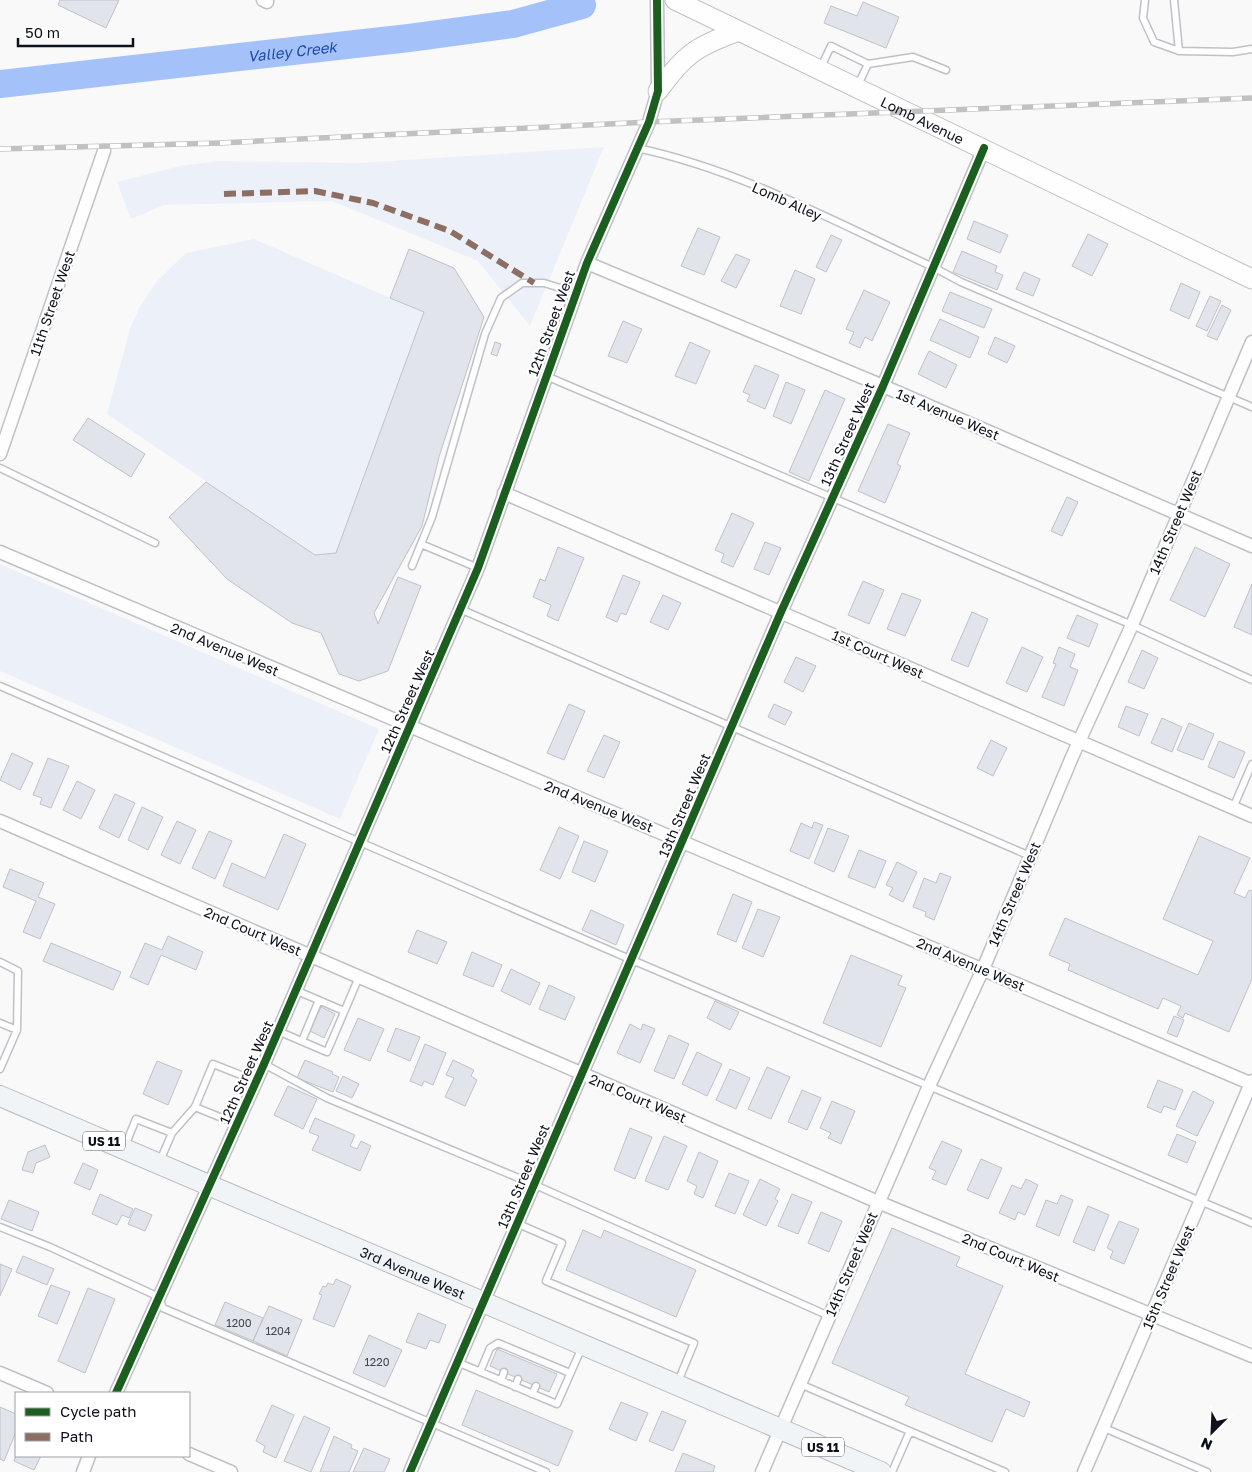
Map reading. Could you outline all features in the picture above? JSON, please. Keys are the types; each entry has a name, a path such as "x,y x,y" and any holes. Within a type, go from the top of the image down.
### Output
{"main road":[{"name":"Lomb Avenue","path":"675,0 1252,279"},
{"path":"658,91 678,64 693,50 739,31"},
{"name":"3rd Avenue West","path":"0,1096 881,1472"}],"street":[{"name":"12th Street West","path":"116,1392 264,1064 478,568 545,376 587,263 649,122 658,91 657,0"},
{"name":"13th Street West","path":"410,1472 516,1223 632,960 730,728 883,386 984,148"},
{"name":"11th Street West","path":"0,454 104,151"},
{"name":"1st Avenue West","path":"587,263 883,386 1252,546"},
{"name":"14th Street West","path":"762,1472 878,1202 983,969 1252,342"},
{"name":"1st Court West","path":"504,493 1252,816"},
{"name":"2nd Avenue West","path":"0,552 409,728 682,840 1252,1083"},
{"name":"2nd Court West","path":"0,821 878,1202 1252,1356"},
{"name":"15th Street West","path":"1084,1472 1252,1083"},
{"path":"0,1373 45,1392"},
{"path":"190,1454 231,1472"},
{"path":"83,1472 89,1457"}],"lane":[{"path":"1145,0 1143,18 1154,42 1179,51 1233,52 1252,49"},
{"path":"1174,0 1179,51"},
{"path":"819,71 831,46 868,64 913,57 946,70"},
{"path":"856,88 868,64"},
{"name":"Lomb Alley","path":"636,148 670,155 728,173 933,267 961,282 1252,407"},
{"path":"412,566 432,517 485,334 501,298 522,283 544,283 576,293"},
{"path":"545,376 1132,625 1252,680"},
{"path":"0,468 156,543"},
{"path":"421,544 478,568"},
{"path":"460,609 730,728 1030,856"},
{"path":"0,686 360,840 632,960 1252,1223"},
{"path":"1233,808 1252,764"},
{"path":"0,962 18,971 17,1030 0,1069"},
{"path":"278,1031 327,1052 359,977"},
{"path":"295,990 344,1011"},
{"path":"302,1041 313,1019 319,1000"},
{"path":"0,1023 17,1030"},
{"path":"330,1026 337,1029"},
{"path":"159,1165 172,1133 195,1107 213,1064 256,1081"},
{"path":"264,1064 327,1098 533,1184 829,1316"},
{"path":"195,1107 237,1124"},
{"path":"124,1150 136,1119 172,1133"},
{"path":"516,1223 562,1243 546,1281 694,1343 677,1385"},
{"path":"0,1227 50,1247 159,1297 163,1308 546,1472"},
{"path":"480,1372 490,1348 498,1343 545,1366 570,1374"},
{"path":"457,1362 557,1404 583,1345"},
{"path":"501,1381 504,1372"},
{"path":"515,1386 518,1378"},
{"path":"800,1384 1005,1472"},
{"path":"532,1394 536,1386"},
{"path":"1102,1428 1207,1472"},
{"path":"892,1472 910,1431"}],"shaded area":[{"path":"604,147 530,326 478,261 332,201 164,205 131,219 117,182 180,166 218,161 360,163"},
{"path":"254,239 390,298 409,249 454,268 484,317 439,457 422,526 374,613 378,623 398,577 421,586 388,671 359,681 339,674 321,633 292,623 227,579 169,517 206,481 107,414 130,329 139,308 157,281 186,253"},
{"path":"0,564 379,729 340,819 0,671"}],"building":[{"path":"60,0 119,0 106,28 58,5"},
{"path":"863,2 899,17 886,48 824,23 831,6 857,16"},
{"path":"974,221 1008,235 1000,253 967,239"},
{"path":"698,228 720,237 704,275 681,266"},
{"path":"1088,234 1108,244 1092,276 1072,266"},
{"path":"831,235 842,240 826,272 816,267"},
{"path":"409,249 454,268 484,317 439,457 422,526 374,613 378,624 398,577 421,586 388,671 359,681 339,674 321,633 292,623 227,579 169,517 206,482 315,555 336,553 424,312 390,298"},
{"path":"962,251 997,266 995,272 1003,275 997,290 953,272"},
{"path":"736,254 750,260 736,288 721,281"},
{"path":"795,270 815,279 801,314 780,306"},
{"path":"1024,272 1040,279 1033,296 1016,289"},
{"path":"1181,283 1200,292 1189,319 1170,310"},
{"path":"864,290 890,302 872,341 865,337 860,348 849,343 854,332 846,329"},
{"path":"950,292 992,309 984,328 942,311"},
{"path":"1210,296 1221,301 1207,331 1196,326"},
{"path":"1222,305 1231,310 1217,340 1207,336"},
{"path":"940,319 979,337 970,358 930,340"},
{"path":"623,321 642,329 627,363 608,356"},
{"path":"995,337 1015,346 1007,363 988,354"},
{"path":"495,342 501,344 497,356 491,354"},
{"path":"690,342 710,351 696,384 675,376"},
{"path":"929,351 957,365 946,388 918,374"},
{"path":"755,365 779,375 765,409 747,401 750,395 743,392"},
{"path":"786,382 805,390 791,424 773,416"},
{"path":"825,390 845,399 809,481 789,472"},
{"path":"88,418 145,454 131,477 73,440"},
{"path":"888,424 910,433 897,464 901,466 885,503 858,491"},
{"path":"1067,497 1078,502 1062,536 1051,531"},
{"path":"732,513 754,523 733,567 721,562 724,554 715,550"},
{"path":"765,542 781,548 769,575 754,569"},
{"path":"558,547 584,558 558,621 547,616 551,605 533,597 540,579 545,581"},
{"path":"1195,547 1230,564 1205,617 1170,600"},
{"path":"623,575 640,582 626,615 621,613 617,622 606,617"},
{"path":"863,581 884,590 869,624 848,615"},
{"path":"1252,584 1252,635 1234,627"},
{"path":"902,593 921,600 905,636 887,629"},
{"path":"663,595 681,603 668,630 650,622"},
{"path":"972,612 988,619 968,667 951,660"},
{"path":"1077,615 1098,624 1089,647 1067,638"},
{"path":"1022,647 1043,657 1027,692 1006,683"},
{"path":"1059,647 1075,654 1070,667 1078,670 1064,706 1042,697 1056,664 1053,663"},
{"path":"1142,650 1158,658 1144,689 1128,682"},
{"path":"796,657 816,666 803,692 784,682"},
{"path":"569,704 585,711 564,760 547,753"},
{"path":"774,704 792,712 785,725 768,717"},
{"path":"1126,706 1148,714 1139,736 1118,727"},
{"path":"1162,718 1182,727 1172,752 1151,743"},
{"path":"1189,723 1214,734 1203,760 1177,750"},
{"path":"604,735 620,742 604,778 587,771"},
{"path":"991,740 1007,748 993,776 977,768"},
{"path":"1219,741 1245,752 1234,778 1208,767"},
{"path":"12,753 33,763 20,790 0,780"},
{"path":"48,758 69,766 51,808 40,804 42,798 33,795"},
{"path":"77,781 95,790 81,819 63,810"},
{"path":"115,794 135,803 119,838 99,828"},
{"path":"142,807 163,817 148,850 128,840"},
{"path":"177,821 196,830 180,864 161,855"},
{"path":"814,822 823,825 809,859 790,851 801,823 812,828"},
{"path":"559,827 579,836 560,879 540,870"},
{"path":"828,828 849,836 834,872 814,863"},
{"path":"209,831 232,841 215,879 192,868"},
{"path":"284,834 306,844 278,910 223,886 232,863 265,878"},
{"path":"1199,836 1250,858 1234,893 1245,898 1249,890 1252,891 1252,979 1229,1032 1185,1013 1183,1018 1177,1015 1181,1006 1163,998 1158,1009 1068,970 1070,964 1049,955 1065,918 1198,975 1213,941 1163,919"},
{"path":"584,841 608,851 595,882 572,872"},
{"path":"859,850 886,861 875,888 848,877"},
{"path":"897,862 917,872 903,902 889,895 893,888 886,885"},
{"path":"10,869 44,883 38,897 55,904 40,939 23,932 36,901 3,887"},
{"path":"940,873 951,877 934,920 925,916 926,912 913,907 924,878 936,883"},
{"path":"733,894 752,902 736,942 717,934"},
{"path":"758,909 780,917 763,957 742,948"},
{"path":"591,910 624,925 616,945 582,930"},
{"path":"417,930 447,942 437,964 408,952"},
{"path":"168,936 203,952 196,970 161,955 148,985 130,977 145,943 162,950"},
{"path":"51,943 121,972 113,990 43,961"},
{"path":"472,952 502,965 493,987 463,975"},
{"path":"851,955 902,976 898,985 906,988 881,1047 823,1023"},
{"path":"511,969 540,983 530,1005 501,991"},
{"path":"549,985 575,997 565,1020 539,1009"},
{"path":"715,1001 739,1012 730,1030 707,1018"},
{"path":"321,1007 335,1014 324,1038 310,1031"},
{"path":"1174,1016 1184,1020 1177,1037 1167,1033"},
{"path":"358,1018 384,1029 370,1061 344,1050"},
{"path":"630,1024 641,1030 643,1024 655,1029 640,1063 617,1053"},
{"path":"396,1028 420,1037 410,1061 387,1051"},
{"path":"669,1035 689,1044 674,1079 654,1071"},
{"path":"425,1044 446,1053 433,1085 424,1081 422,1086 410,1081"},
{"path":"697,1052 722,1064 707,1096 682,1084"},
{"path":"305,1060 333,1072 332,1074 339,1077 333,1092 297,1078"},
{"path":"453,1060 474,1070 471,1076 477,1080 465,1106 445,1097 454,1078 446,1075"},
{"path":"157,1061 182,1071 168,1105 143,1094"},
{"path":"767,1067 790,1077 771,1119 748,1109"},
{"path":"730,1069 750,1078 736,1109 716,1100"},
{"path":"343,1076 359,1084 352,1098 336,1091"},
{"path":"1158,1080 1183,1090 1175,1110 1164,1106 1161,1113 1147,1107"},
{"path":"288,1086 317,1099 303,1129 274,1115"},
{"path":"802,1090 821,1098 807,1130 788,1122"},
{"path":"1193,1091 1214,1102 1197,1136 1176,1126"},
{"path":"832,1101 855,1111 841,1144 828,1138 831,1133 820,1128"},
{"path":"315,1118 355,1135 350,1146 357,1149 361,1141 371,1146 360,1171 312,1150 319,1136 309,1132"},
{"path":"630,1128 652,1137 635,1179 614,1170"},
{"path":"1177,1134 1196,1142 1187,1163 1168,1155"},
{"path":"664,1136 687,1146 668,1190 645,1181"},
{"path":"942,1141 962,1150 946,1185 932,1179 936,1171 929,1168"},
{"path":"45,1145 50,1157 36,1163 33,1173 22,1170 28,1152"},
{"path":"699,1152 718,1161 703,1198 694,1194 697,1186 687,1181"},
{"path":"981,1159 1002,1168 988,1199 967,1190"},
{"path":"83,1163 98,1170 90,1190 74,1183"},
{"path":"729,1173 749,1181 735,1214 715,1206"},
{"path":"760,1179 780,1189 775,1199 778,1201 766,1226 743,1215"},
{"path":"1026,1179 1038,1185 1025,1215 1018,1212 1015,1220 999,1213 1012,1185 1021,1189"},
{"path":"100,1194 133,1209 129,1218 122,1215 117,1225 92,1214"},
{"path":"792,1194 812,1202 798,1234 778,1226"},
{"path":"1061,1195 1073,1200 1059,1236 1036,1226 1046,1200 1057,1204"},
{"path":"9,1200 39,1212 32,1231 1,1219"},
{"path":"1088,1206 1109,1215 1094,1251 1073,1242"},
{"path":"135,1208 152,1215 145,1231 128,1224"},
{"path":"821,1212 842,1221 829,1252 808,1243"},
{"path":"1119,1221 1139,1229 1124,1264 1110,1258 1113,1251 1107,1248"},
{"path":"892,1228 960,1257 956,1266 1003,1286 965,1374 1030,1402 1024,1417 1006,1409 992,1442 905,1405 909,1397 832,1363"},
{"path":"583,1230 601,1238 604,1230 696,1270 676,1317 566,1270"},
{"path":"23,1256 54,1269 47,1285 16,1272"},
{"path":"0,1264 12,1269 0,1296"},
{"path":"336,1279 351,1286 334,1327 313,1319 322,1295 319,1294 323,1286 326,1287 328,1283 333,1285"},
{"path":"51,1285 70,1292 57,1324 38,1316"},
{"path":"88,1288 115,1299 85,1373 58,1361"},
{"path":"225,1302 263,1318 253,1341 215,1325"},
{"path":"269,1306 302,1320 287,1356 253,1341"},
{"path":"418,1313 446,1325 439,1343 430,1340 426,1349 406,1342"},
{"path":"369,1335 402,1350 385,1387 353,1373"},
{"path":"497,1349 557,1374 549,1392 490,1366"},
{"path":"476,1390 573,1431 558,1466 462,1425"},
{"path":"621,1402 648,1413 636,1441 609,1429"},
{"path":"272,1405 294,1415 276,1458 263,1452 265,1446 256,1441"},
{"path":"0,1407 15,1414 15,1434 4,1461 0,1459"},
{"path":"662,1411 686,1421 673,1451 649,1441"},
{"path":"304,1416 330,1428 311,1472 284,1461"},
{"path":"334,1436 352,1445 351,1448 358,1451 349,1472 320,1472"},
{"path":"364,1448 390,1459 384,1472 353,1472"},
{"path":"683,1453 715,1466 713,1472 675,1472"},
{"path":"15,1457 40,1457 34,1470 14,1461"}],"waterway":[{"name":"Valley Creek","path":"0,84 409,38 513,24 582,5"}],"railway":[{"path":"0,149 220,143 649,122 1252,98"}],"marked path":[{"path":"224,194 315,191 373,203 450,231 534,283"}],"cycle path":[{"path":"116,1392 264,1064 478,568 587,263 649,122 658,91 657,0"},
{"path":"410,1472 781,612 883,386 984,148"}]}
